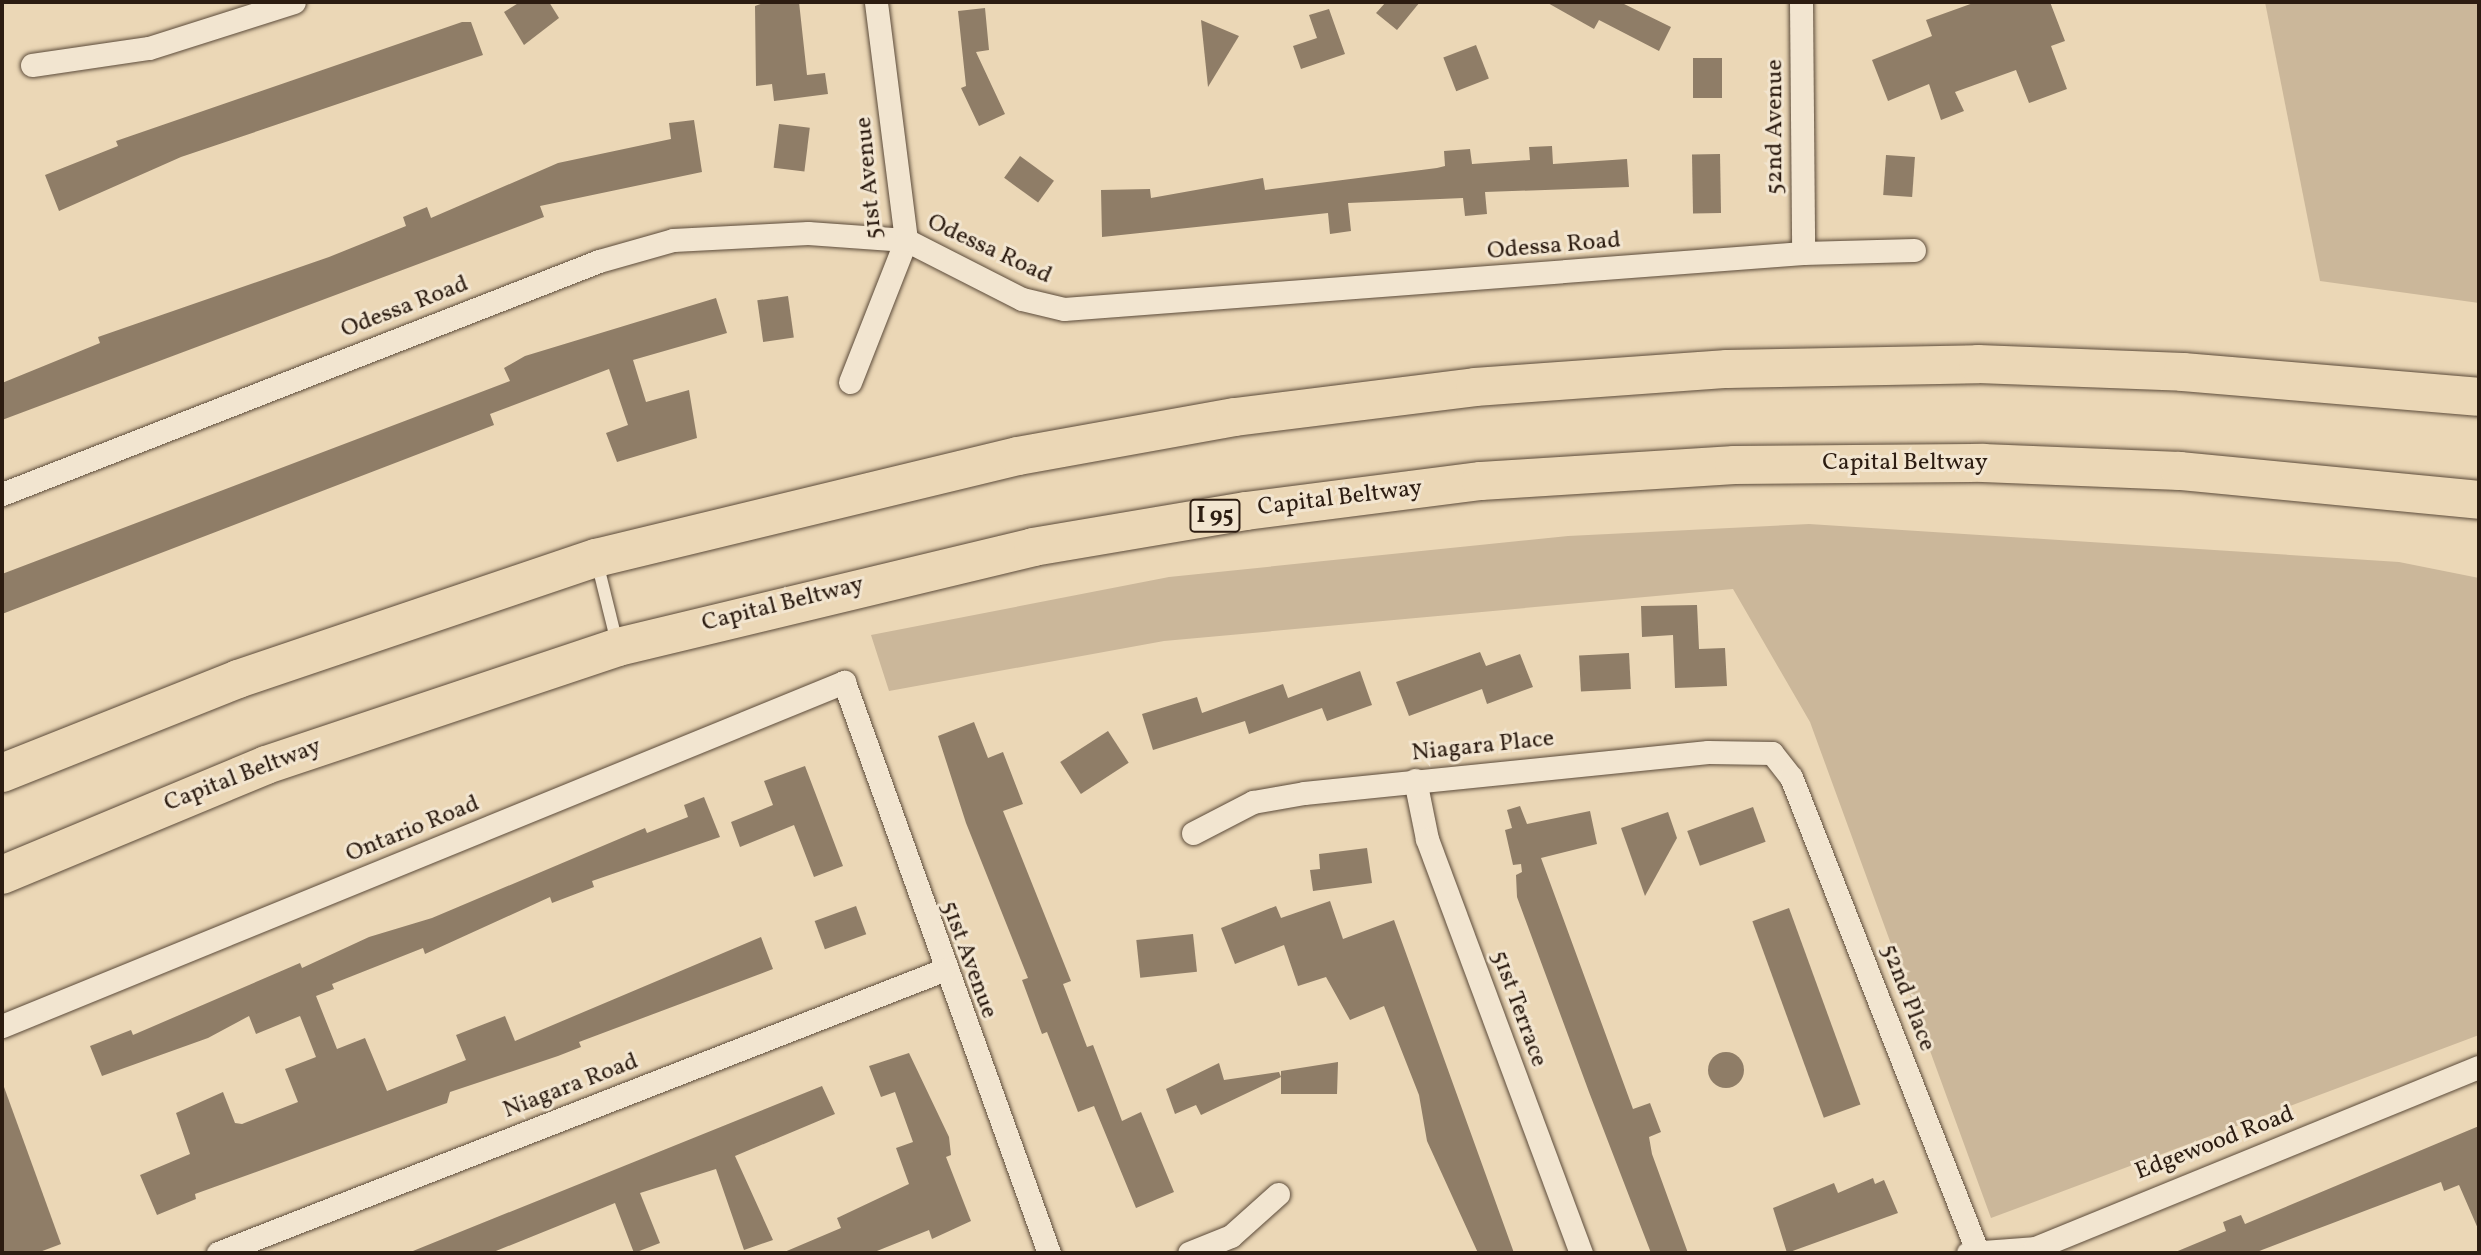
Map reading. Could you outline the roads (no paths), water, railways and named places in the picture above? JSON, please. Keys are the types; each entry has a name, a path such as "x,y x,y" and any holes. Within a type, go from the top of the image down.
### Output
{"highway":[{"path":"2,773 238,679 596,558 1018,456 1235,418 1475,387 1727,369 1978,364 2183,372 2479,397"},
{"name":"Capital Beltway","path":"2,875 267,765 618,647 1033,547 1481,481 1734,466 1983,463 2180,471 2479,500"}],"street":[{"path":"32,65 149,48 294,2"},
{"name":"51st Avenue","path":"850,383 906,240 876,2"},
{"name":"52nd Avenue","path":"1801,2 1803,253"},
{"name":"Odessa Road","path":"2,494 637,249 718,234 906,240 1022,299 1064,309 1803,253 1914,250"},
{"name":"51st Avenue","path":"844,682 943,970 1049,1253"},
{"name":"Ontario Road","path":"2,1026 844,682"},
{"name":"Niagara Place","path":"1193,833 1253,802 1415,780 1755,749 1783,762"},
{"name":"52nd Place","path":"1783,762 1973,1252"},
{"name":"51st Terrace","path":"1415,780 1427,839 1581,1253"},
{"name":"Niagara Road","path":"218,1253 943,970"},
{"name":"Edgewood Road","path":"1973,1252 2035,1248 2479,1067"},
{"path":"1189,1253 1231,1236 1278,1194"}],"lane":[{"path":"596,558 618,647"}]}
